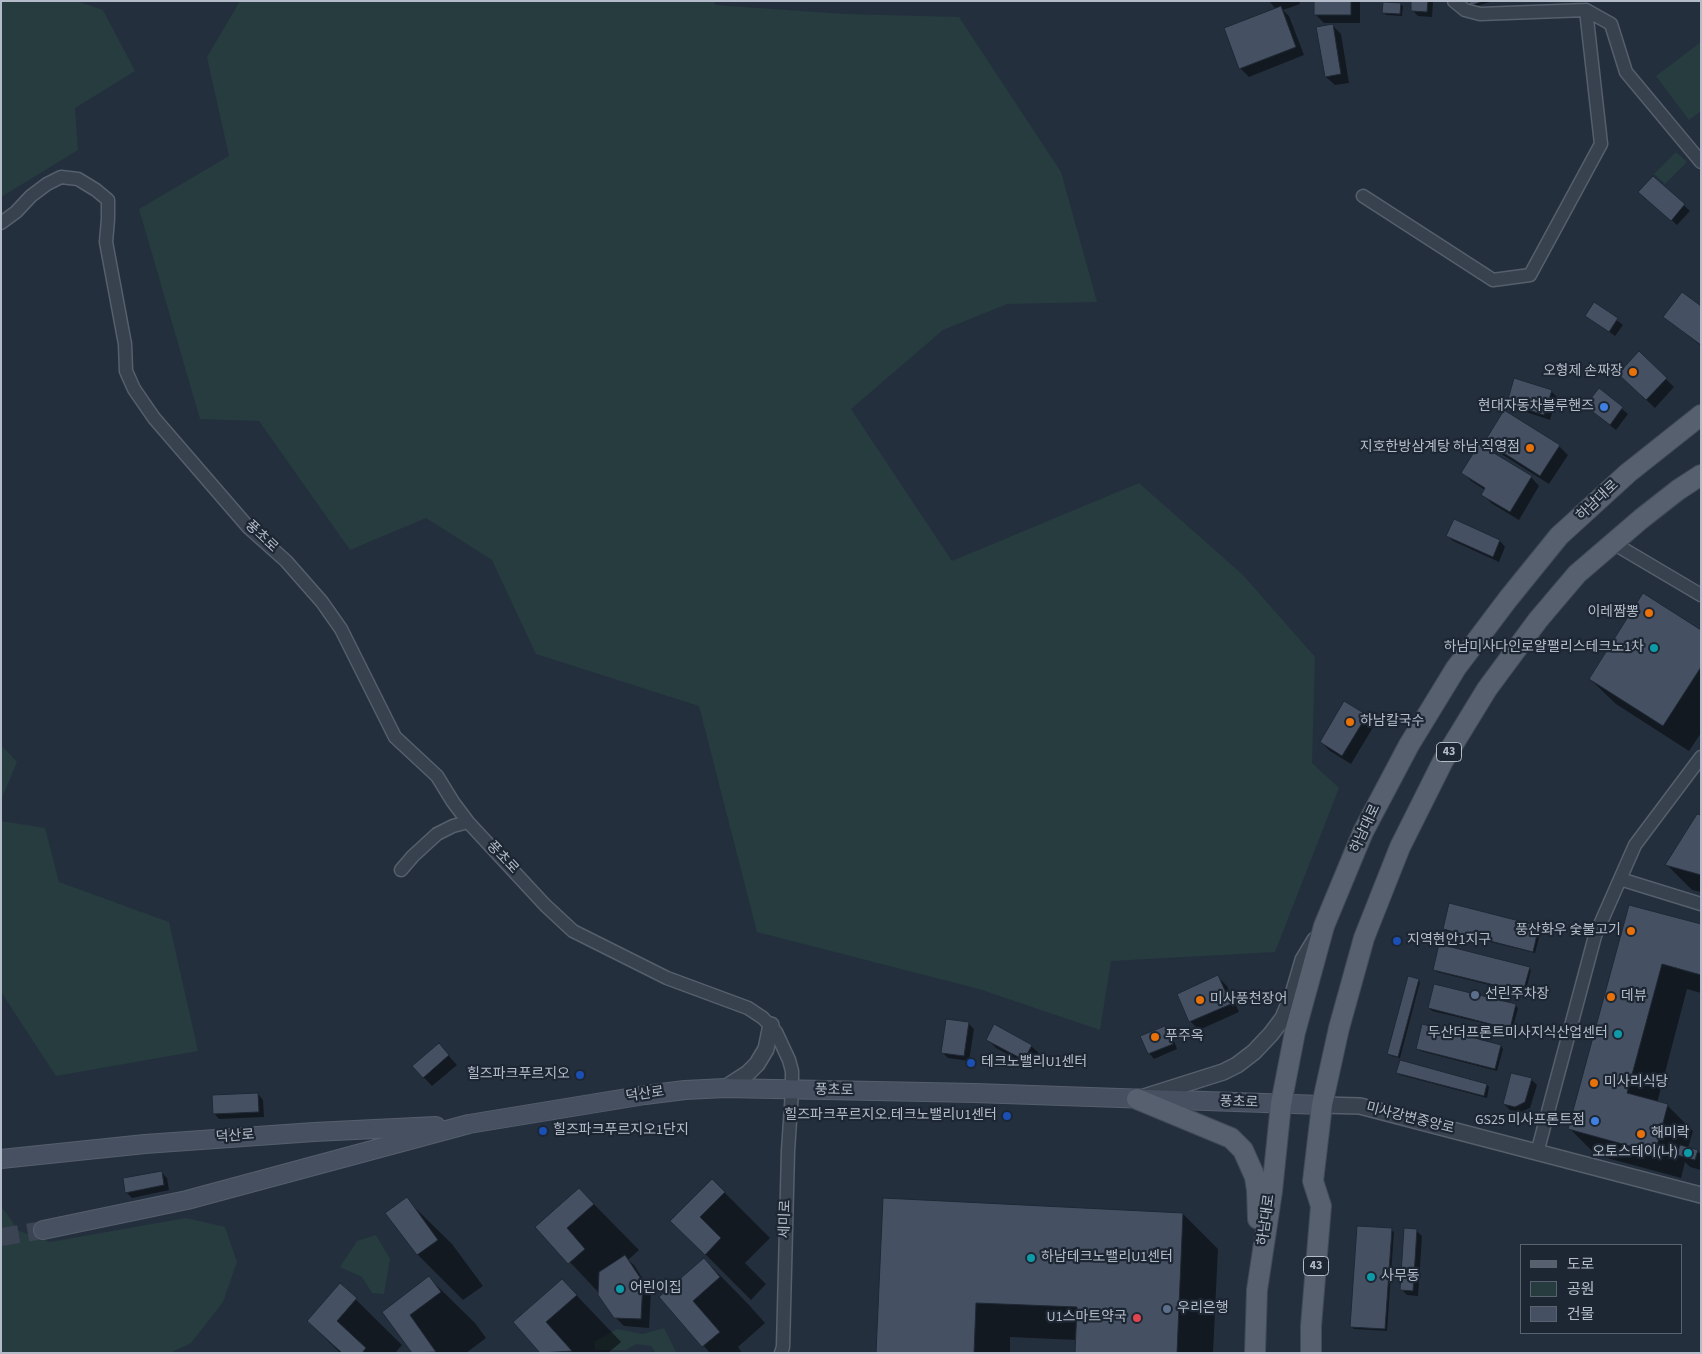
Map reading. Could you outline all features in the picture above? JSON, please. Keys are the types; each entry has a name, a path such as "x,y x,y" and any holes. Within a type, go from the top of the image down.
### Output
{"main road":[{"name":"하남대로","path":"1255,1353 1257,1290 1272,1191 1281,1104 1295,1032 1324,926 1363,832 1409,745 1456,668 1559,536 1628,473 1701,415"},
{"name":"43","path":"1312,1353 1320,1206 1313,1181 1322,1105 1339,1028 1364,938 1400,847 1444,761 1487,689 1538,620 1577,574 1670,496 1701,475"},
{"name":"덕산로","path":"43,1230 187,1200 469,1124 685,1090 725,1088 792,1091"},
{"name":"풍초로","path":"792,1091 965,1093 1322,1105"},
{"path":"1137,1099 1231,1138 1243,1150 1255,1177 1257,1190 1257,1290"},
{"name":"덕산로","path":"1,1159 172,1142 469,1124"}],"street":[{"path":"1454,1 1465,10 1480,14 1586,10 1611,24 1626,72 1701,162"},
{"path":"1363,196 1493,280 1530,275 1601,144 1586,10"},
{"name":"풍초로","path":"1,223 16,212 31,196 47,184 61,177 78,179 108,200 106,242 126,344 126,371 134,389 154,418 249,528 286,560 322,602 341,629 395,737 437,776 452,802 468,822 545,905 573,931 667,978 748,1008 770,1025 785,1049 789,1060 792,1071 792,1091"},
{"path":"1613,543 1701,595"},
{"path":"1537,1153 1595,936 1635,845 1701,757"},
{"path":"400,870 412,856 437,834 453,826 468,822"},
{"path":"1620,879 1701,904"},
{"path":"1137,1099 1223,1072 1237,1065 1254,1052 1272,1034 1282,1018 1293,994 1303,960 1324,926"},
{"path":"725,1088 748,1074 757,1064 766,1049 770,1025"},
{"name":"세미로","path":"783,1351 788,1151 792,1091"},
{"name":"미사강변중앙로","path":"1322,1105 1360,1106 1701,1195"}],"green space":[{"path":"1,1 77,1 103,10 135,71 75,108 78,150 1,197"},
{"path":"240,1 714,1 715,5 845,14 959,17 1061,172 1097,302 1007,304 943,330 851,409 952,561 1139,483 1243,575 1315,657 1312,763 1339,788 1275,952 1111,961 1100,1030 979,989 757,932 699,706 536,654 492,560 426,518 350,550 259,421 200,419 139,209 229,156 207,57"},
{"path":"1701,42 1701,111 1689,120 1656,76"},
{"path":"1676,152 1687,162 1665,184 1654,174"},
{"path":"1,745 17,762 1,800"},
{"path":"1,821 45,828 59,882 169,922 198,1051 56,1076 1,992"},
{"path":"1,1206 19,1231 50,1242 186,1218 225,1227 237,1262 223,1302 191,1343 170,1353 1,1353"},
{"path":"376,1235 390,1259 384,1294 372,1293 362,1277 340,1267 357,1241"},
{"path":"664,1328 676,1352 655,1352 651,1346 636,1344 626,1350 595,1350 595,1341 617,1329 643,1334"}],"building":[{"path":"1314,1 1351,1 1351,15 1314,15"},
{"path":"1411,1 1428,1 1427,12 1411,11"},
{"path":"1469,1 1483,1 1470,6"},
{"path":"1383,2 1401,3 1400,14 1382,13"},
{"path":"1281,6 1296,47 1239,69 1224,28"},
{"path":"1333,24 1341,74 1325,77 1316,27"},
{"path":"1653,176 1685,204 1671,221 1638,192"},
{"path":"1682,292 1701,306 1701,345 1663,317"},
{"path":"1594,302 1618,318 1609,332 1585,316"},
{"path":"1639,351 1667,378 1646,400 1618,374"},
{"path":"1514,378 1552,390 1544,415 1507,403"},
{"name":"현대자동차블루핸즈","path":"1599,388 1623,407 1610,425 1585,406"},
{"path":"1504,410 1560,445 1540,476 1485,441"},
{"path":"1479,444 1532,476 1510,512 1481,495 1485,488 1461,473"},
{"path":"1454,519 1500,540 1493,557 1446,536"},
{"name":"하남미사다인로얄팰리스테크노1차","path":"1643,593 1701,630 1701,667 1663,726 1589,679"},
{"path":"1344,701 1367,715 1342,756 1320,742"},
{"path":"1697,814 1701,815 1701,875 1665,865"},
{"path":"1449,903 1539,926 1533,952 1443,929"},
{"name":"두산더프론트미사지식산업센터","path":"1629,905 1701,924 1701,975 1662,964 1627,1093 1668,1104 1655,1153 1568,1129"},
{"path":"1439,944 1530,967 1523,992 1433,970"},
{"path":"1218,975 1231,1004 1189,1022 1177,994"},
{"path":"1408,976 1419,979 1398,1057 1387,1054"},
{"path":"1434,984 1516,1004 1510,1029 1428,1008"},
{"path":"946,1019 969,1022 964,1056 941,1053"},
{"path":"994,1024 1032,1045 1024,1060 986,1040"},
{"path":"1422,1024 1501,1045 1495,1069 1416,1049"},
{"path":"1165,1026 1173,1044 1148,1054 1140,1036"},
{"path":"439,1043 449,1055 423,1078 412,1066"},
{"path":"1400,1060 1487,1084 1484,1096 1396,1073"},
{"path":"1511,1073 1532,1078 1525,1102 1515,1107 1503,1104"},
{"path":"258,1093 259,1112 213,1114 212,1095"},
{"name":"오토스테이(나)","path":"1680,1145 1698,1150 1695,1160 1677,1155"},
{"path":"162,1171 164,1185 125,1193 123,1178"},
{"path":"712,1179 725,1192 700,1217 721,1238 705,1255 670,1221"},
{"path":"579,1188 594,1204 567,1228 585,1249 568,1264 535,1227"},
{"path":"407,1197 438,1240 417,1255 385,1213"},
{"name":"하남테크노밸리U1센터","path":"883,1198 1183,1213 1177,1353 1075,1353 1077,1307 976,1303 974,1353 876,1353"},
{"name":"사무동","path":"1357,1226 1392,1228 1385,1329 1350,1327"},
{"path":"1404,1228 1417,1229 1413,1291 1400,1290"},
{"name":"어린이집","path":"625,1255 643,1282 641,1319 614,1318 598,1295 599,1272"},
{"path":"704,1258 720,1277 693,1301 720,1332 702,1347 659,1297"},
{"path":"429,1276 441,1292 410,1315 436,1352 412,1353 382,1312"},
{"path":"562,1279 577,1295 546,1322 572,1351 540,1353 513,1322"},
{"path":"340,1283 357,1298 337,1321 366,1348 362,1353 342,1353 307,1321"}],"tunnel":[{"path":"1,1237 43,1230"}],"place":[{"name":"오형제 손짜장","path":"1633,372"},
{"name":"현대자동차블루핸즈","path":"1604,407"},
{"name":"지호한방삼계탕 하남 직영점","path":"1530,448"},
{"name":"이레짬뽕","path":"1649,613"},
{"name":"하남미사다인로얄팰리스테크노1차","path":"1654,648"},
{"name":"하남칼국수","path":"1350,722"},
{"name":"풍산화우 숯불고기","path":"1631,931"},
{"name":"지역현안1지구","path":"1397,941"},
{"name":"선린주차장","path":"1475,995"},
{"name":"데뷰","path":"1611,997"},
{"name":"미사풍천장어","path":"1200,1000"},
{"name":"두산더프론트미사지식산업센터","path":"1618,1034"},
{"name":"푸주옥","path":"1155,1037"},
{"name":"테크노밸리U1센터","path":"971,1063"},
{"name":"힐즈파크푸르지오","path":"580,1075"},
{"name":"미사리식당","path":"1594,1083"},
{"name":"힐즈파크푸르지오.테크노밸리U1센터","path":"1007,1116"},
{"name":"GS25 미사프론트점","path":"1595,1121"},
{"name":"힐즈파크푸르지오1단지","path":"543,1131"},
{"name":"해미락","path":"1641,1134"},
{"name":"오토스테이(나)","path":"1688,1153"},
{"name":"하남테크노밸리U1센터","path":"1031,1258"},
{"name":"사무동","path":"1371,1277"},
{"name":"어린이집","path":"620,1289"},
{"name":"우리은행","path":"1167,1309"},
{"name":"U1스마트약국","path":"1137,1318"}]}
